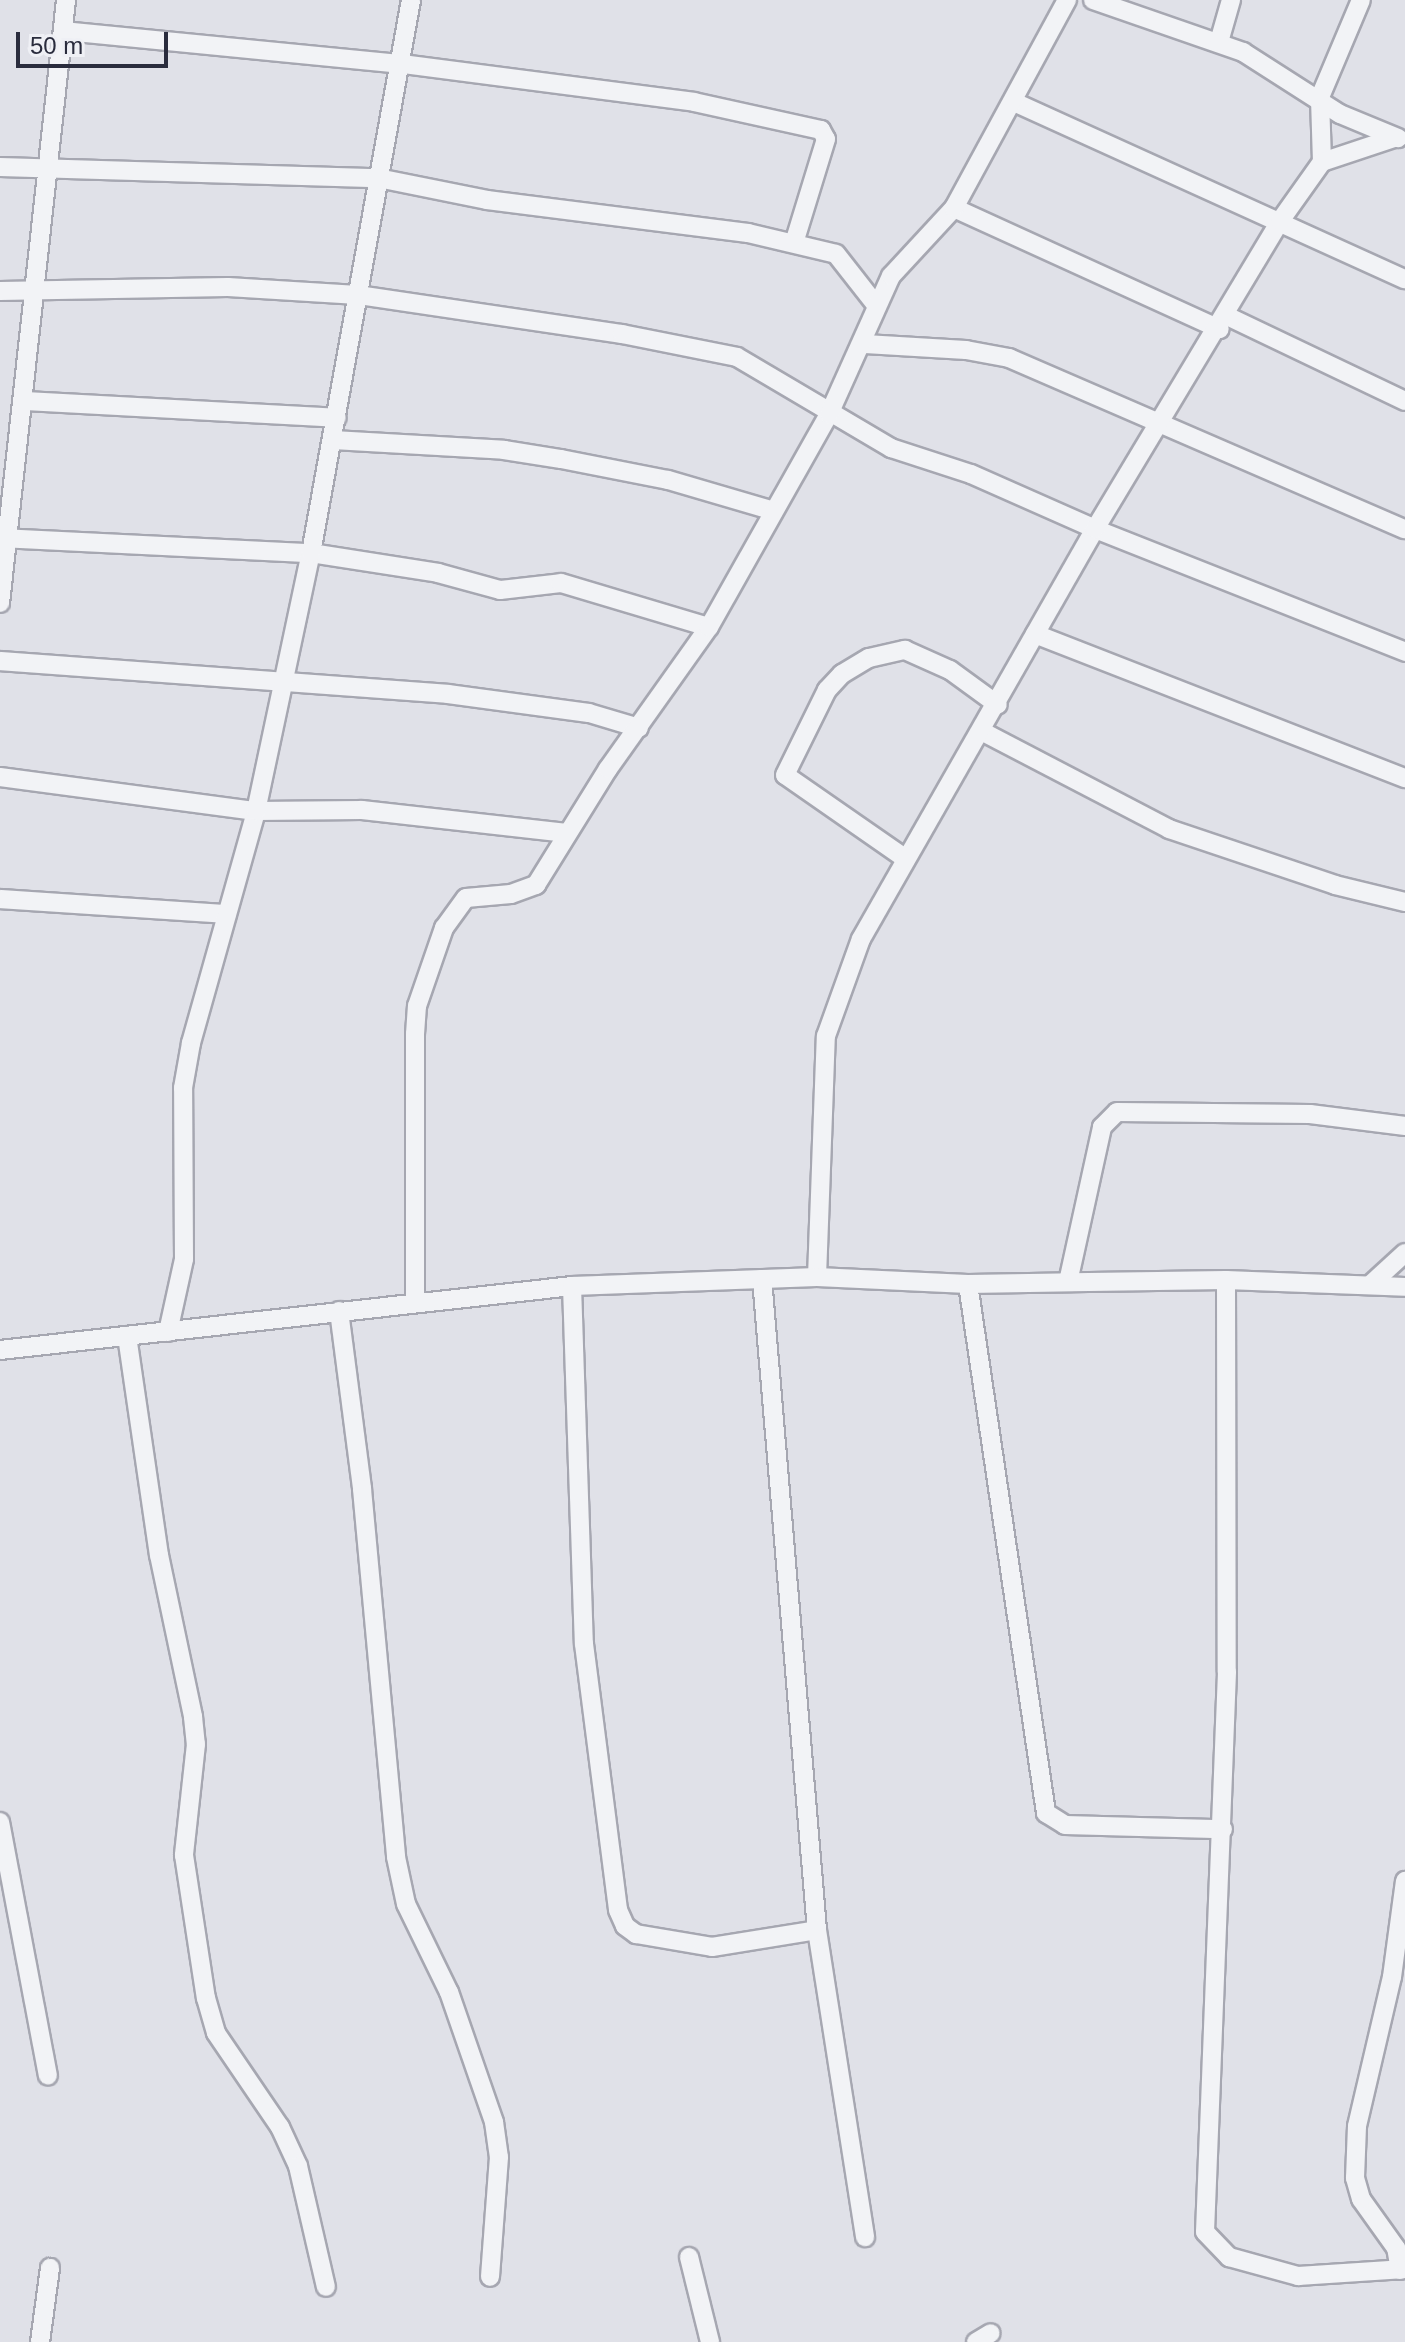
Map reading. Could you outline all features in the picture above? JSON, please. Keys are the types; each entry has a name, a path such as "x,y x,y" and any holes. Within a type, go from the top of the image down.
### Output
{"street":[{"path":"0,603 4,538 38,292 45,166 66,0"},
{"path":"168,1332 184,1259 183,1088 256,811 311,553 378,178 403,64 411,0"},
{"path":"415,1303 415,1034 433,952 456,906 476,893 511,894 536,885 567,833 709,627 829,414 865,344 876,305 912,248 954,208 1067,0"},
{"path":"1093,0 1219,42 1320,97 1340,114 1400,138"},
{"path":"1219,42 1231,0"},
{"path":"817,1277 831,1010 861,939 983,732 1095,529 1224,323 1280,221 1322,162 1320,97 1361,0"},
{"path":"64,31 403,64 694,102 821,130 826,139 795,240"},
{"path":"1014,102 1405,279"},
{"path":"1322,162 1400,138"},
{"path":"0,167 378,178 487,200 795,240 836,254 876,305"},
{"path":"954,208 1405,401"},
{"path":"0,291 228,287 358,295 622,334 737,357 891,448 971,474 1095,529 1405,652"},
{"path":"865,344 966,350 1009,358 1405,529"},
{"path":"25,401 337,418"},
{"path":"333,440 504,450 561,459 668,480 774,511"},
{"path":"4,538 311,553 438,573 500,590 561,583 709,627"},
{"path":"1035,634 1405,778"},
{"path":"906,859 785,775 827,690 842,674 869,658 905,650 950,670 998,705"},
{"path":"0,661 536,705 639,728"},
{"path":"983,732 1169,829 1335,885 1405,902"},
{"path":"0,777 256,811 362,810 567,833"},
{"path":"0,899 227,914"},
{"path":"1068,1282 1102,1127 1117,1112 1310,1114 1405,1126"},
{"path":"1371,1284 1405,1253"},
{"path":"0,1350 572,1286 817,1277 968,1284 1226,1280 1405,1287"},
{"path":"762,1279 817,1930 865,2237"},
{"path":"1226,1280 1223,1829 1205,2232 1229,2257 1298,2276 1403,2269 1396,2248 1361,2199 1355,2178 1357,2126 1392,1977 1405,1881"},
{"path":"968,1284 1046,1813 1065,1825 1223,1829"},
{"path":"572,1286 584,1644 618,1910 625,1926 636,1934 712,1947 817,1930"},
{"path":"339,1311 367,1536 396,1857 406,1904 449,1992 494,2122 499,2157 490,2277"},
{"path":"127,1336 159,1555 193,1717 196,1744 184,1855 206,1998 216,2033 280,2127 298,2166 326,2287"},
{"path":"0,1822 48,2076"},
{"path":"689,2257 710,2342"},
{"path":"40,2342 50,2268"}]}
